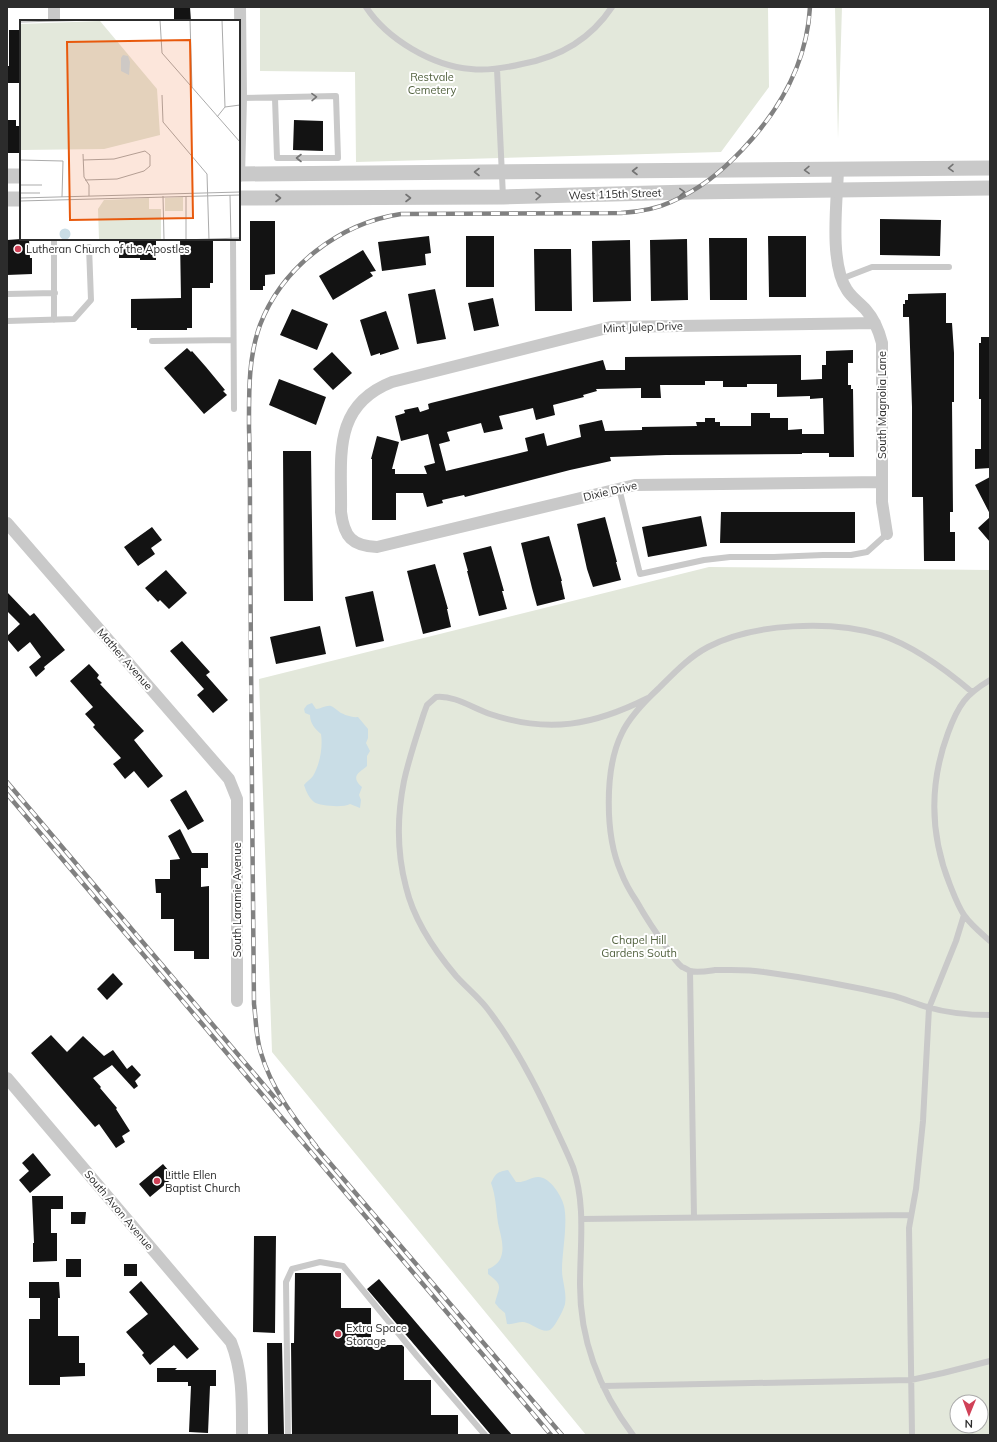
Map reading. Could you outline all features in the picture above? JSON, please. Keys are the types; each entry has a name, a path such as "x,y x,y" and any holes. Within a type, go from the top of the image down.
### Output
{"street":[{"path":"54,7 54,20"},
{"path":"240,7 240,136"},
{"name":"West 115th Street","path":"240,175 990,168"},
{"name":"South Magnolia Lane","path":"838,170 835,252 841,280 855,300 866,309 875,323 880,334 883,350 882,482 883,514 887,534"},
{"path":"7,176 20,176"},
{"name":"West 115th Street","path":"240,198 504,198 698,192 990,188"},
{"path":"7,199 20,199"},
{"name":"Mint Julep Drive","path":"368,547 357,544 351,539 342,522 342,441 345,428 350,417 363,399 372,392 392,382 611,327 875,323"},
{"name":"Dixie Drive","path":"368,547 385,546 619,488 645,484 882,482"},
{"name":"Mather Avenue","path":"7,523 229,780 237,799"},
{"name":"South Laramie Avenue","path":"237,799 237,1001"},
{"name":"South Avon Avenue","path":"7,1078 231,1342 237,1356 242,1386 242,1435"}],"lane":[{"path":"366,7 379,25 397,40 419,52 452,66 470,69 497,69 548,58 566,50 581,40 593,30 612,7"},
{"path":"497,69 501,172 504,198"},
{"path":"241,98 336,96 338,158 277,158 275,98"},
{"path":"54,240 54,320"},
{"path":"233,240 234,409"},
{"path":"7,321 74,319 91,300 89,247"},
{"path":"841,280 872,267 949,267"},
{"path":"7,294 55,293"},
{"path":"152,341 233,340"},
{"path":"619,488 640,574 704,560 730,557 774,558 851,555 867,552 887,534"},
{"path":"972,692 958,680 925,658 894,640 878,634 841,628 795,627 758,630 740,634 707,648 682,665 648,698 623,730 616,745 611,765 609,804 612,841 620,871 640,907 671,954 681,966 690,971 749,970 781,974 830,982 890,996 929,1008 990,1016"},
{"path":"990,680 972,692 963,702 958,711 943,746 937,772 934,801 935,822 942,863 955,898 964,915 977,930 990,941"},
{"path":"633,1435 615,1408 603,1386 590,1356 583,1325 580,1288 582,1219 580,1198 573,1167 522,1059 485,1005 433,948 425,934 412,906 404,878 399,839 401,801 404,780 427,705 436,697 448,698 502,718 545,726 578,723 629,707 648,698"},
{"path":"912,1435 909,1228 916,1189 923,1122 929,1008 956,941 964,915"},
{"path":"690,971 694,1217"},
{"path":"582,1219 911,1215"},
{"path":"288,1435 286,1282 292,1269 320,1262 343,1266 416,1356 485,1435"},
{"path":"603,1386 911,1380 990,1361"}],"green space":[{"name":"Restvale Cemetery","path":"260,7 768,7 769,87 721,152 356,162 355,72 260,71"},
{"path":"835,7 842,7 838,139"},
{"name":"Chapel Hill Gardens South","path":"709,567 990,570 990,1435 586,1435 272,1052 259,679"}],"water":[{"path":"312,703 316,709 331,706 344,714 358,717 368,729 368,738 366,743 370,751 367,756 367,766 356,777 358,783 362,787 359,795 361,800 360,808 350,804 337,806 317,803 312,800 307,792 304,785 312,777 315,771 319,761 322,744 321,734 313,726 310,715 305,713 304,709 307,705"},
{"path":"508,1170 516,1182 540,1177 550,1182 561,1198 564,1206 565,1229 562,1270 565,1304 557,1322 550,1330 547,1331 541,1330 525,1322 507,1324 505,1313 495,1303 499,1287 496,1281 488,1274 488,1269 494,1266 501,1257 502,1240 491,1183 497,1174 501,1171"}],"building":[{"path":"174,7 190,7 191,20 174,20"},
{"path":"9,30 20,30 20,83 7,83 7,66 9,66"},
{"path":"7,120 16,120 16,126 20,126 20,153 7,153"},
{"path":"294,120 323,121 323,151 293,150"},
{"path":"880,219 941,220 940,256 880,255"},
{"path":"250,221 275,221 275,274 265,275 265,286 263,286 263,290 250,290"},
{"path":"429,236 431,253 425,254 426,265 382,271 378,242"},
{"path":"466,236 494,236 494,287 466,287"},
{"path":"768,236 806,236 806,297 769,297"},
{"path":"709,238 747,238 747,300 710,300"},
{"path":"687,239 688,300 651,301 650,240"},
{"name":"Lutheran Church of the Apostles","path":"7,240 29,240 30,258 32,258 32,274 7,275"},
{"path":"119,240 156,240 156,260 119,258"},
{"path":"180,240 213,240 213,283 210,283 210,288 192,288 192,328 187,328 187,330 137,330 137,328 131,328 131,299 181,298"},
{"path":"630,240 631,301 593,302 592,241"},
{"path":"534,249 571,249 572,311 535,311"},
{"path":"363,250 376,271 370,272 373,276 333,300 319,276"},
{"path":"435,289 446,339 417,344 408,294"},
{"path":"946,293 946,323 952,323 954,353 954,402 952,402 953,512 950,512 950,532 955,532 955,561 924,561 923,497 912,497 912,407 909,317 903,317 903,304 905,304 905,300 908,300 908,294"},
{"path":"493,298 499,326 474,331 468,303"},
{"path":"292,309 328,324 317,350 280,335"},
{"path":"386,311 399,349 380,355 380,353 371,356 360,320"},
{"path":"981,337 990,337 990,468 975,469 975,449 981,449 979,343 981,343"},
{"path":"187,348 191,352 192,351 206,367 225,390 223,391 227,395 204,414 164,368"},
{"path":"853,350 853,363 848,363 848,385 851,385 851,389 853,389 854,457 829,457 829,453 802,453 610,457 611,461 465,497 464,495 442,500 443,503 427,507 423,493 396,493 396,520 372,520 371,459 377,436 399,442 392,469 395,469 395,474 427,474 424,466 435,463 428,434 401,441 395,416 405,413 404,410 418,407 420,412 429,409 428,404 431,403 603,360 606,370 625,370 625,357 801,355 801,380 822,379 822,365 826,365 826,351","holes":["705,381 723,381 723,387 747,387 747,384 777,384 777,397 810,396 810,399 823,398 824,434 802,434 802,429 788,430 788,418 770,418 770,413 751,413 751,426 720,426 720,422 715,422 715,418 705,418 705,422 696,422 697,426 642,427 642,430 605,431 602,420 579,425 581,437 547,446 544,433 525,438 528,451 446,471 439,444 450,441 447,432 481,423 484,433 503,429 499,416 533,408 536,420 555,415 553,405 584,397 583,395 597,391 596,389 641,388 641,398 661,398 660,385 705,385"]},
{"path":"332,352 352,373 333,390 313,369"},
{"path":"279,379 326,397 316,425 269,405"},
{"path":"283,451 311,451 313,601 284,601"},
{"path":"990,477 990,514 975,485"},
{"path":"721,512 855,512 855,543 720,543"},
{"path":"701,516 707,546 648,557 642,527"},
{"path":"605,517 621,580 593,587 587,569 577,524"},
{"path":"990,517 990,542 978,528"},
{"path":"152,527 162,540 151,548 155,554 138,566 124,547"},
{"path":"549,536 562,581 565,599 537,606 521,543"},
{"path":"491,546 504,591 502,591 507,609 479,616 463,553"},
{"path":"435,564 448,609 451,627 423,634 407,571"},
{"path":"166,570 187,593 169,609 160,600 158,602 145,588"},
{"path":"373,591 384,641 356,647 345,597"},
{"path":"7,592 30,616 34,613 65,650 44,667 45,669 36,677 29,667 41,657 30,642 18,652 7,639 7,636 20,624 7,611"},
{"path":"320,626 326,654 276,664 270,637"},
{"path":"182,641 210,672 206,675 228,700 213,713 197,695 204,689 170,651"},
{"path":"89,664 99,675 97,678 102,683 100,684 144,731 134,740 163,776 148,788 134,771 125,779 113,764 121,758 93,727 95,725 85,714 93,707 70,681"},
{"path":"186,790 204,821 188,830 170,800"},
{"path":"180,829 192,853 208,853 208,868 201,868 201,887 209,886 209,959 194,959 194,951 174,951 174,919 161,919 161,893 156,893 155,879 170,879 170,860 180,859 168,836"},
{"path":"113,973 123,984 107,1000 97,989"},
{"path":"51,1035 67,1052 83,1036 104,1056 113,1050 127,1069 132,1065 141,1075 135,1081 138,1086 134,1089 112,1065 93,1078 117,1108 116,1109 130,1131 122,1136 125,1142 116,1148 99,1124 95,1127 31,1053"},
{"path":"33,1153 51,1175 30,1193 19,1180 29,1171 22,1163"},
{"name":"Little Ellen Baptist Church","path":"163,1164 174,1177 150,1197 139,1184"},
{"path":"32,1196 63,1196 63,1209 51,1209 51,1233 57,1233 57,1261 33,1262 34,1243"},
{"path":"71,1212 86,1212 85,1224 71,1224"},
{"path":"254,1236 276,1236 275,1333 253,1332"},
{"path":"66,1259 81,1259 81,1277 66,1277"},
{"path":"124,1264 137,1264 137,1276 124,1276"},
{"path":"295,1273 341,1273 341,1308 371,1308 371,1345 402,1345 404,1347 404,1380 431,1380 431,1415 458,1415 458,1435 292,1435 291,1343 294,1343"},
{"path":"379,1279 512,1435 491,1435 367,1289"},
{"path":"141,1281 199,1349 187,1359 174,1345 150,1365 142,1355 144,1353 126,1332 148,1314 129,1292"},
{"path":"29,1282 59,1282 60,1298 58,1298 58,1336 79,1336 79,1363 85,1363 85,1376 60,1377 60,1385 29,1385 29,1319 40,1319 40,1298 29,1298"},
{"path":"267,1343 282,1343 284,1435 268,1435"},
{"path":"157,1368 177,1368 175,1370 216,1370 216,1386 210,1386 208,1433 189,1432 191,1386 188,1386 188,1382 157,1382"}],"railway":[{"path":"316,1146 284,1102 265,1066 259,1047 254,1004 249,402 251,363 260,325 270,304 283,284 298,267 316,251 335,238 356,227 378,219 401,214 627,213 659,207 691,192 718,173 742,150 756,135 779,102 797,66 808,28 810,7"},
{"path":"7,782 280,1104"},
{"path":"7,794 551,1435"},
{"path":"312,1142 562,1435"}],"place":[{"name":"Lutheran Church of the Apostles","path":"18,249"},
{"name":"Little Ellen Baptist Church","path":"157,1181"},
{"name":"Extra Space Storage","path":"338,1334"}]}
